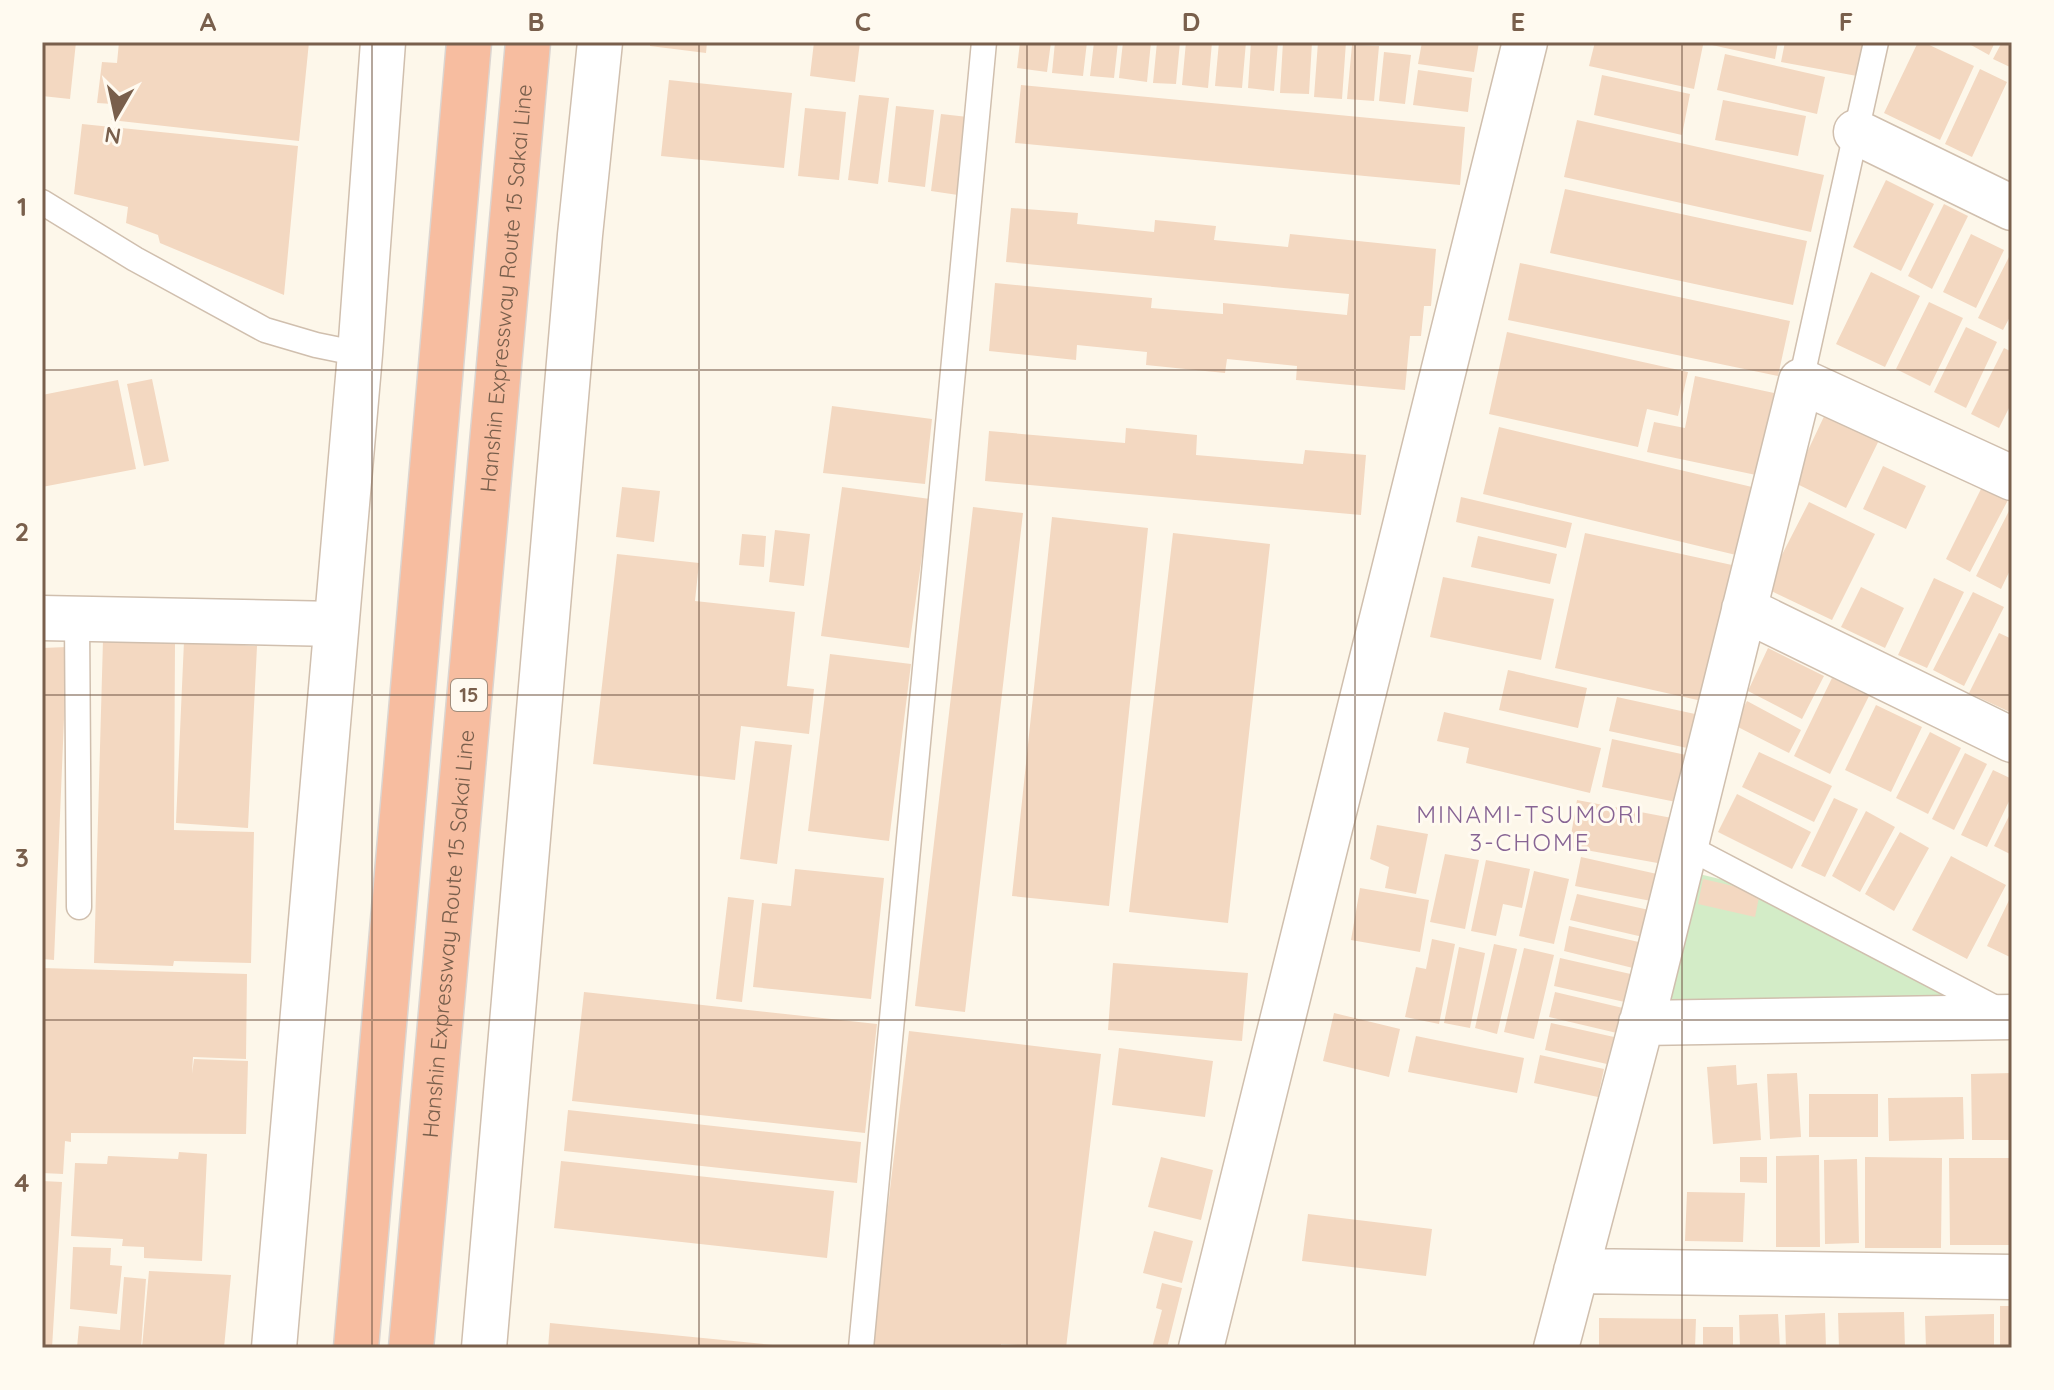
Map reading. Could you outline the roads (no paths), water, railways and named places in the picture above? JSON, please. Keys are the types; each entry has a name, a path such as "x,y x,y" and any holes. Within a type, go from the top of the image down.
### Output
{"highway":[{"path":"356,1348 469,42"},
{"name":"Hanshin Expressway Route 15 Sakai Line","path":"411,1348 528,42"}],"street":[{"path":"274,1348 360,354 383,42"},
{"path":"484,1348 580,235 600,42"},
{"path":"1201,1348 1525,42"},
{"path":"1856,132 2012,208"},
{"path":"1556,1348 1686,846 1801,381 2012,478"},
{"path":"1744,609 2012,740"},
{"path":"60,618 336,624"},
{"path":"1641,1023 2012,1017"},
{"path":"1576,1271 2012,1277"}],"lane":[{"path":"861,1348 984,42"},
{"path":"1801,381 1876,42"},
{"path":"42,202 135,259 265,330 360,354"},
{"path":"60,618 79,907"},
{"path":"1686,846 2012,1017"}],"district":[{"name":"MINAMI-TSUMORI 3-CHOME","path":"1530,829"}]}
